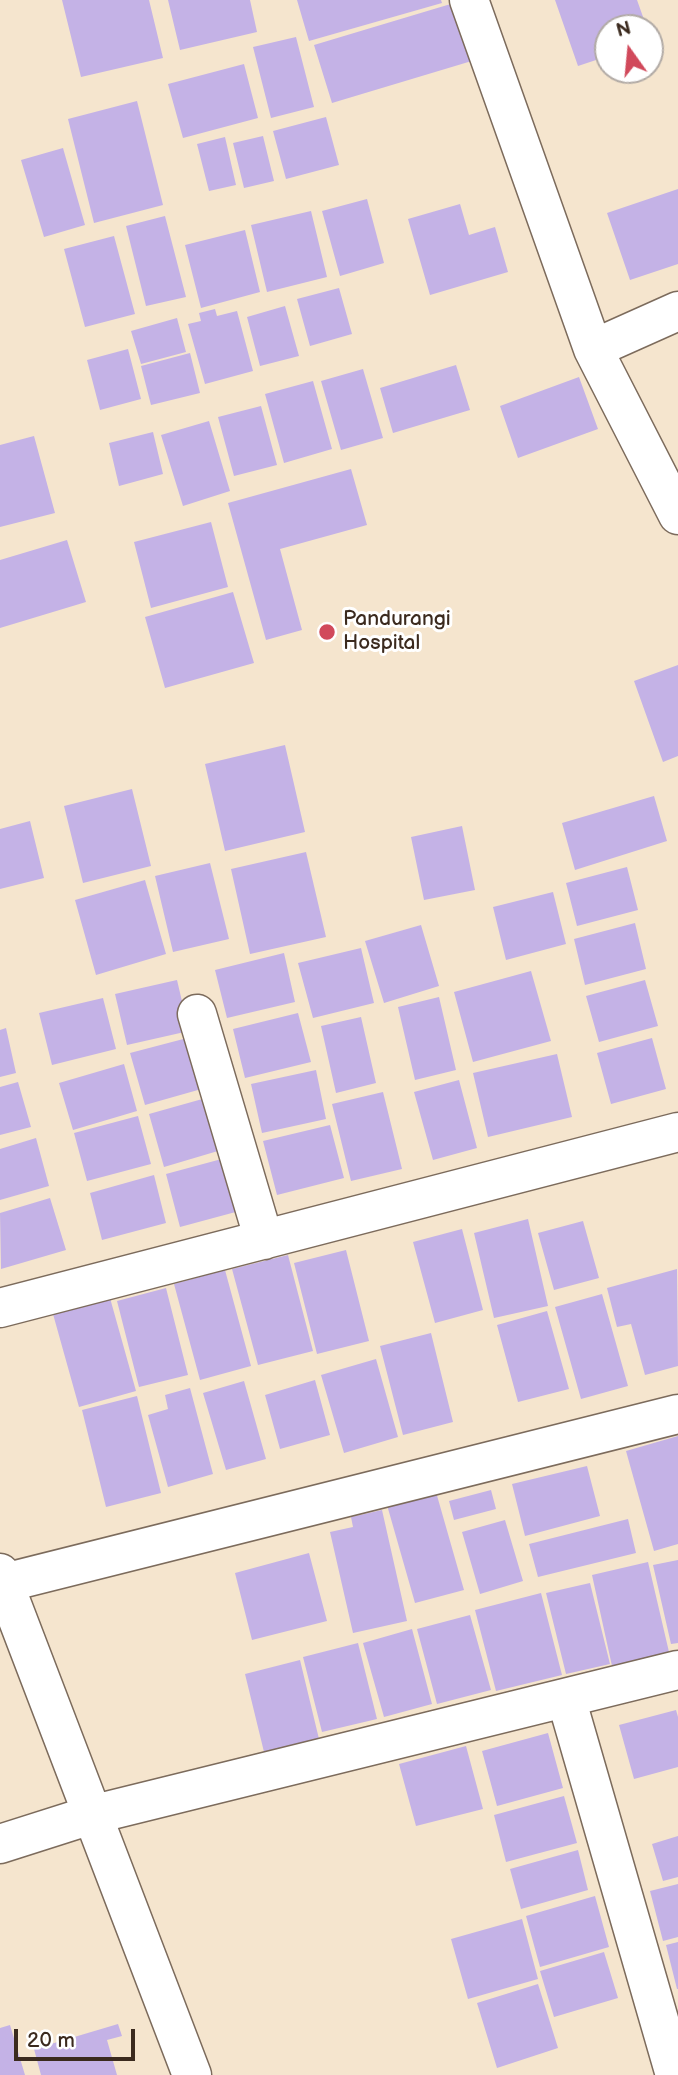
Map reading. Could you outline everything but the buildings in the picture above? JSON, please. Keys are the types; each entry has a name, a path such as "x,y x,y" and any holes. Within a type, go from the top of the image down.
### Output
{"street":[{"path":"469,0 593,349 678,515"},
{"path":"593,349 678,310"},
{"path":"197,1014 264,1240"},
{"path":"0,1308 678,1132"},
{"path":"191,2075 2,1578 678,1414"},
{"path":"0,1844 92,1815 678,1670"},
{"path":"566,1698 675,2075"}],"place":[{"name":"Pandurangi Hospital","path":"327,632"}]}
